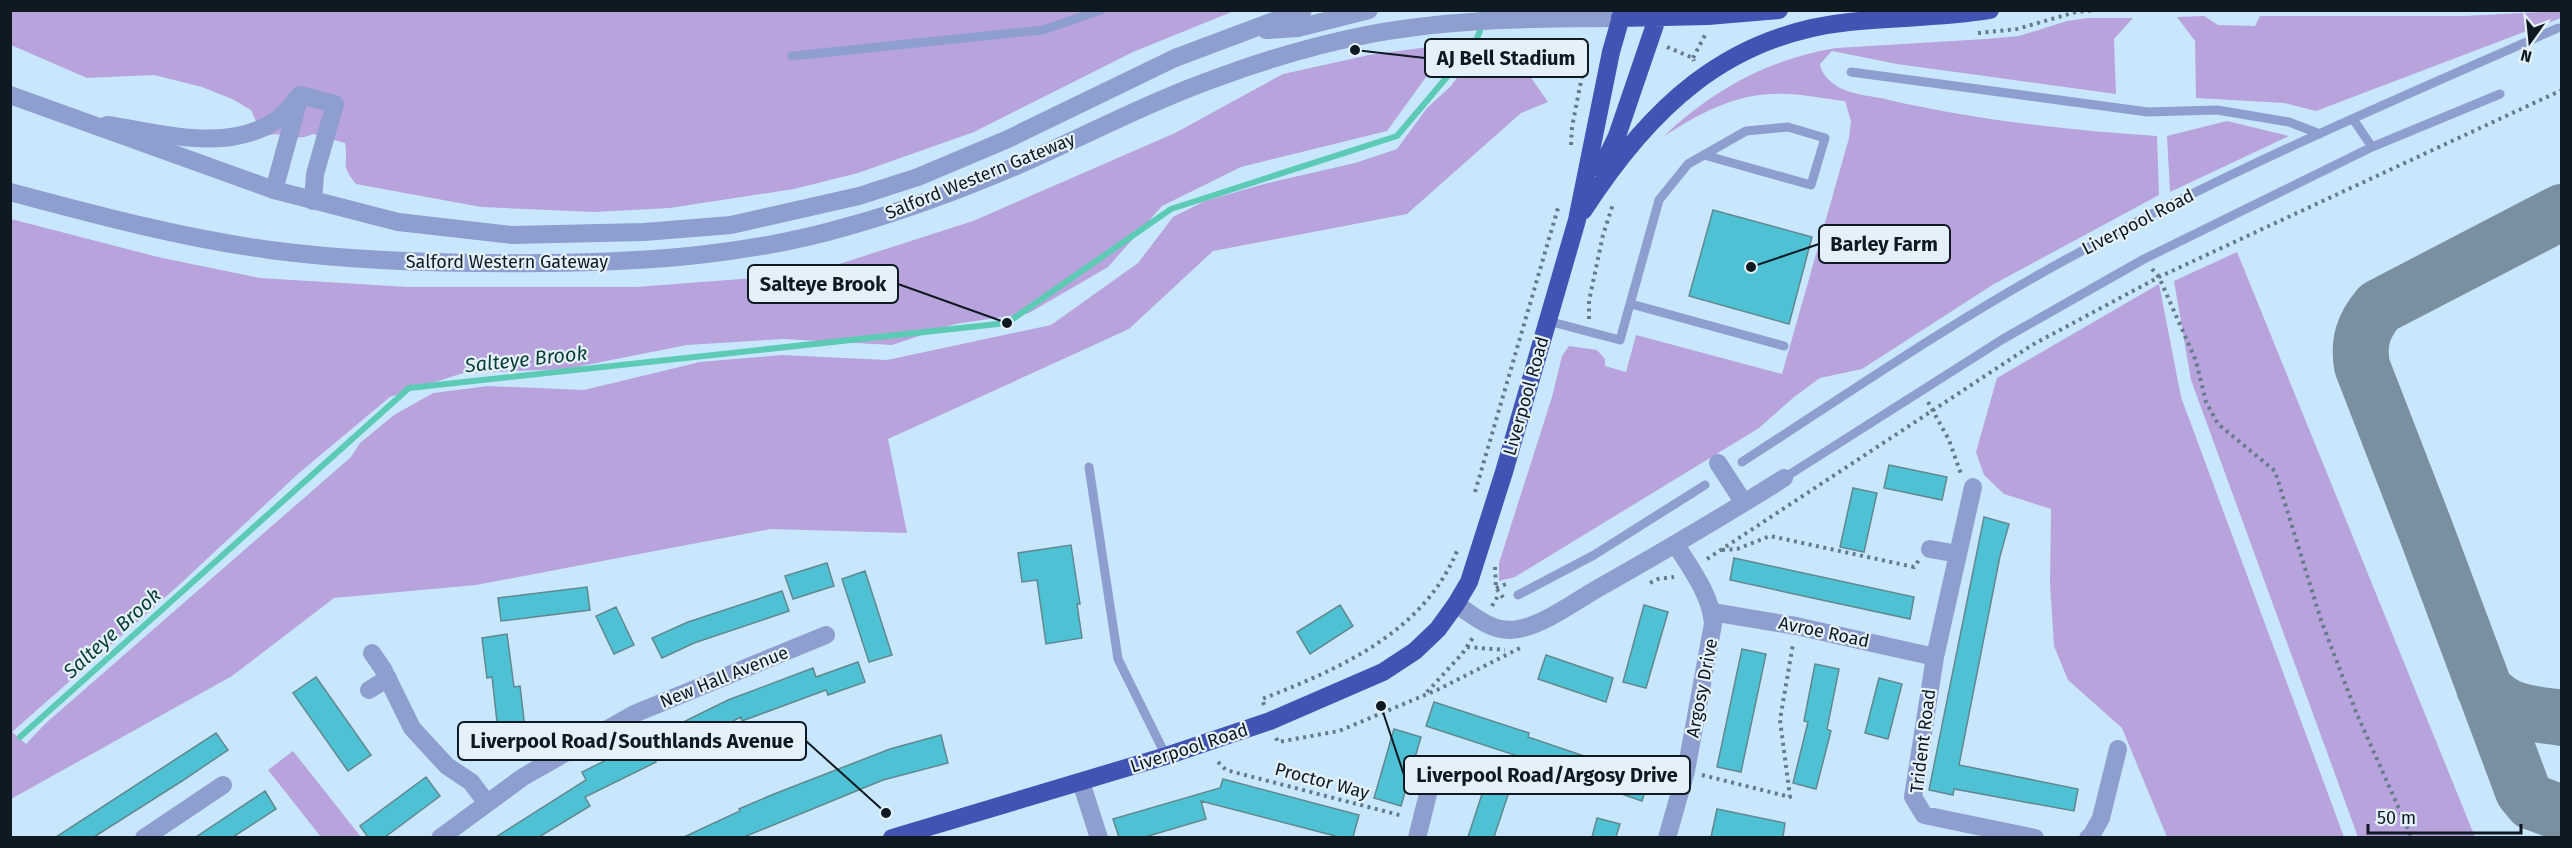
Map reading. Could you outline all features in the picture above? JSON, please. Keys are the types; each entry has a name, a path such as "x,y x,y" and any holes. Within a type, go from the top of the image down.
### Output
{"highway":[{"path":"1621,14 1779,10"},
{"path":"1577,220 1613,166 1666,106 1702,76 1742,51 1772,38 1804,29 1849,22 1958,16 1990,10"},
{"name":"Liverpool Road","path":"1577,220 1617,136 1658,13"},
{"name":"Liverpool Road","path":"892,837 1166,756 1270,721 1383,672 1415,651 1438,628 1456,604 1472,573 1548,321 1577,220 1595,126 1621,14"}],"street":[{"name":"Salford Western Gateway","path":"10,94 274,190 398,222 512,235 644,232 731,225 859,196 918,177 1008,139 1175,58 1303,10"},
{"path":"1244,31 1298,28 1369,10"},
{"name":"Salford Western Gateway","path":"10,192 123,222 224,243 319,255 454,264 667,259 757,248 848,227 935,198 1021,164 1153,102 1220,76 1333,42 1375,33 1454,24 1621,14"},
{"path":"300,95 335,104 315,174 313,201"},
{"path":"83,122 202,139 233,137 261,129 280,118 300,95"},
{"path":"274,190 300,95"},
{"path":"1718,463 1744,503"},
{"path":"1456,604 1493,628 1518,629 1557,612 1676,545 1784,478"},
{"name":"Trident Road","path":"1973,487 1935,657 1913,797 1924,815 2035,837"},
{"name":"Argosy Drive","path":"1667,837 1686,771 1713,637 1712,612 1700,584 1676,545"},
{"path":"1930,549 1958,554"},
{"name":"Avroe Road","path":"1712,612 1796,626 1935,657"},
{"name":"New Hall Avenue","path":"440,837 523,777 634,714 826,635"},
{"path":"372,653 388,678 412,728 447,766 471,782 486,802"},
{"path":"369,690 388,678"},
{"path":"2088,837 2091,836 2102,818 2118,749"},
{"path":"1419,829 1434,770"},
{"path":"1081,782 1099,837"},
{"path":"144,837 223,785"}],"lane":[{"path":"792,56 1042,30 1101,10"},
{"name":"Liverpool Road","path":"1742,462 2019,286 2077,253 2156,212 2320,134 2558,28"},
{"path":"1851,72 2148,112 2217,110 2289,122 2320,134"},
{"name":"Liverpool Road","path":"1784,478 2003,339 2144,258 2372,147 2500,94"},
{"path":"2353,119 2372,147"},
{"path":"1548,321 1620,340 1659,201 1688,164 1746,131 1788,127 1825,138 1811,185 1704,155"},
{"path":"1631,304 1784,346"},
{"path":"1089,467 1118,659 1166,756"},
{"path":"1518,595 1594,555 1706,485"}],"path":[{"path":"1973,33 2017,29 2076,12 2096,10"},
{"path":"1570,150 1572,127 1586,56 1582,43 1571,36"},
{"path":"1706,560 2032,345 2159,277 2562,90"},
{"path":"1590,319 1589,301 1593,279 1603,235 1616,195"},
{"path":"1475,493 1558,207"},
{"path":"2144,258 2159,277 2196,361 2206,402 2217,424 2275,471 2321,620 2356,712 2412,837"},
{"path":"1921,392 1949,440 1963,480 1973,487"},
{"path":"1721,550 1737,549 1770,536 1914,567 1930,549"},
{"path":"1262,699 1334,669 1379,643 1427,600 1459,547"},
{"path":"1647,584 1658,579 1674,578"},
{"path":"1686,771 1790,797 1780,720 1796,626"},
{"path":"1278,742 1340,731 1424,695 1531,643"},
{"path":"1424,695 1467,647 1496,651 1520,648"},
{"name":"Proctor Way","path":"1218,762 1226,770 1419,829"}],"shaded area":[{"path":"11,10 1234,11 1133,52 974,132 858,173 794,189 670,208 594,212 481,207 356,184 346,167 345,143 313,134 305,137 277,134 263,137 251,110 232,99 202,87 154,75 87,78 11,45"},
{"path":"2562,11 2561,18 2316,111 2284,103 2196,98 2195,41 2177,17 2204,16 2218,25 2255,26 2260,16 2465,16"},
{"path":"2087,18 2133,18 2114,39 2116,94 1897,64 1832,51 1820,64 1824,75 1833,84 1857,94 1989,119 2157,136 2159,195 1994,284 1862,369 1820,378 1759,428 1515,577 1499,581 1499,563 1552,397 1562,356 1569,346 1597,350 1605,359 1605,366 1626,372 1636,335 1782,374 1849,138 1851,121 1845,101 1792,94 1751,96 1705,112 1663,137 1701,105 1743,79 1811,53 1836,48 2019,36 2067,21"},
{"path":"1450,44 1387,131 1241,167 1162,206 1108,267 1029,313 955,324 892,345 784,339 687,345 566,369 463,373 390,397 299,473 179,585 12,732 26,744 46,723 351,457 360,443 394,415 433,393 488,386 584,390 700,362 782,355 887,360 1051,325 1138,263 1173,217 1205,201 1264,184 1355,163 1397,149 1427,108 1451,86 1469,62 1490,53 1493,62 1525,69 1548,102 1521,113 1407,214 1213,251 1129,329 888,439 907,533 771,529 476,585 334,598 232,676 11,799 11,219 158,257 260,278 408,287 636,287 808,274 973,221 1175,133 1283,74 1369,55"},
{"path":"2227,121 2289,136 2170,192 2167,136"},
{"path":"2237,252 2475,837 2358,837 2191,380 2174,281"},
{"path":"2159,284 2181,397 2344,837 2167,837 2122,728 2068,680 2054,646 2050,584 2051,509 2004,494 1984,475 1976,452 1997,378"},
{"path":"293,751 361,837 321,837 268,770"}],"building":[{"path":"1713,210 1812,237 1789,324 1689,296"},
{"path":"1889,465 1947,477 1942,500 1884,488"},
{"path":"1853,488 1877,493 1864,552 1840,547"},
{"path":"1984,517 2009,524 2000,556 1959,765 2078,789 2074,811 1954,789 1953,795 1929,790"},
{"path":"1071,545 1080,604 1077,604 1082,638 1046,644 1037,580 1022,582 1018,553"},
{"path":"1734,558 1914,597 1910,619 1730,580"},
{"path":"827,563 834,586 793,599 785,576"},
{"path":"865,571 892,655 869,662 842,579"},
{"path":"587,587 590,610 501,621 498,598"},
{"path":"782,591 789,611 694,643 662,658 652,638 688,622"},
{"path":"1340,605 1353,626 1310,654 1297,632"},
{"path":"1644,605 1668,612 1646,688 1623,682"},
{"path":"616,607 634,645 614,654 596,616"},
{"path":"507,634 514,687 520,686 525,728 498,731 492,677 487,678 482,638"},
{"path":"1742,649 1766,654 1741,772 1717,767"},
{"path":"1546,655 1613,678 1606,702 1538,679"},
{"path":"858,662 865,682 828,695 826,690 742,721 741,717 655,759 656,762 585,797 590,806 539,837 496,837 586,780 582,772 728,700 813,668 816,677"},
{"path":"1815,664 1839,669 1827,729 1831,731 1816,789 1793,783 1808,722 1804,721"},
{"path":"316,677 371,755 348,771 293,693"},
{"path":"1879,678 1902,684 1888,739 1865,733"},
{"path":"1434,702 1529,733 1528,737 1649,778 1642,801 1529,762 1530,760 1426,726"},
{"path":"1394,729 1421,737 1401,806 1374,798"},
{"path":"216,733 228,750 182,781 94,837 56,837"},
{"path":"941,735 948,763 883,780 744,837 684,837 774,794 890,749"},
{"path":"426,777 440,796 385,837 368,837 360,826"},
{"path":"1223,779 1359,815 1353,837 1339,837 1201,801 1206,819 1145,837 1119,837 1113,819 1220,788"},
{"path":"1484,788 1508,795 1494,837 1468,837"},
{"path":"265,791 276,809 233,837 196,837"},
{"path":"1717,809 1785,823 1783,837 1711,837"},
{"path":"1597,818 1620,824 1616,837 1592,837"}],"waterway":[{"name":"Salteye Brook","path":"20,737 409,388 1007,323 1171,209 1397,136 1474,45 1480,31 1481,10"}],"taxiway":[{"path":"2562,212 2379,307 2369,321 2361,342 2362,366 2523,791 2532,802 2562,813"},
{"path":"2484,688 2510,708 2562,718"}],"place":[{"name":"AJ Bell Stadium","path":"1355,50"},
{"name":"Barley Farm","path":"1751,267"},
{"name":"Salteye Brook","path":"1007,323"},
{"name":"Liverpool Road/Argosy Drive","path":"1381,706"},
{"name":"Liverpool Road/Southlands Avenue","path":"886,813"}]}
